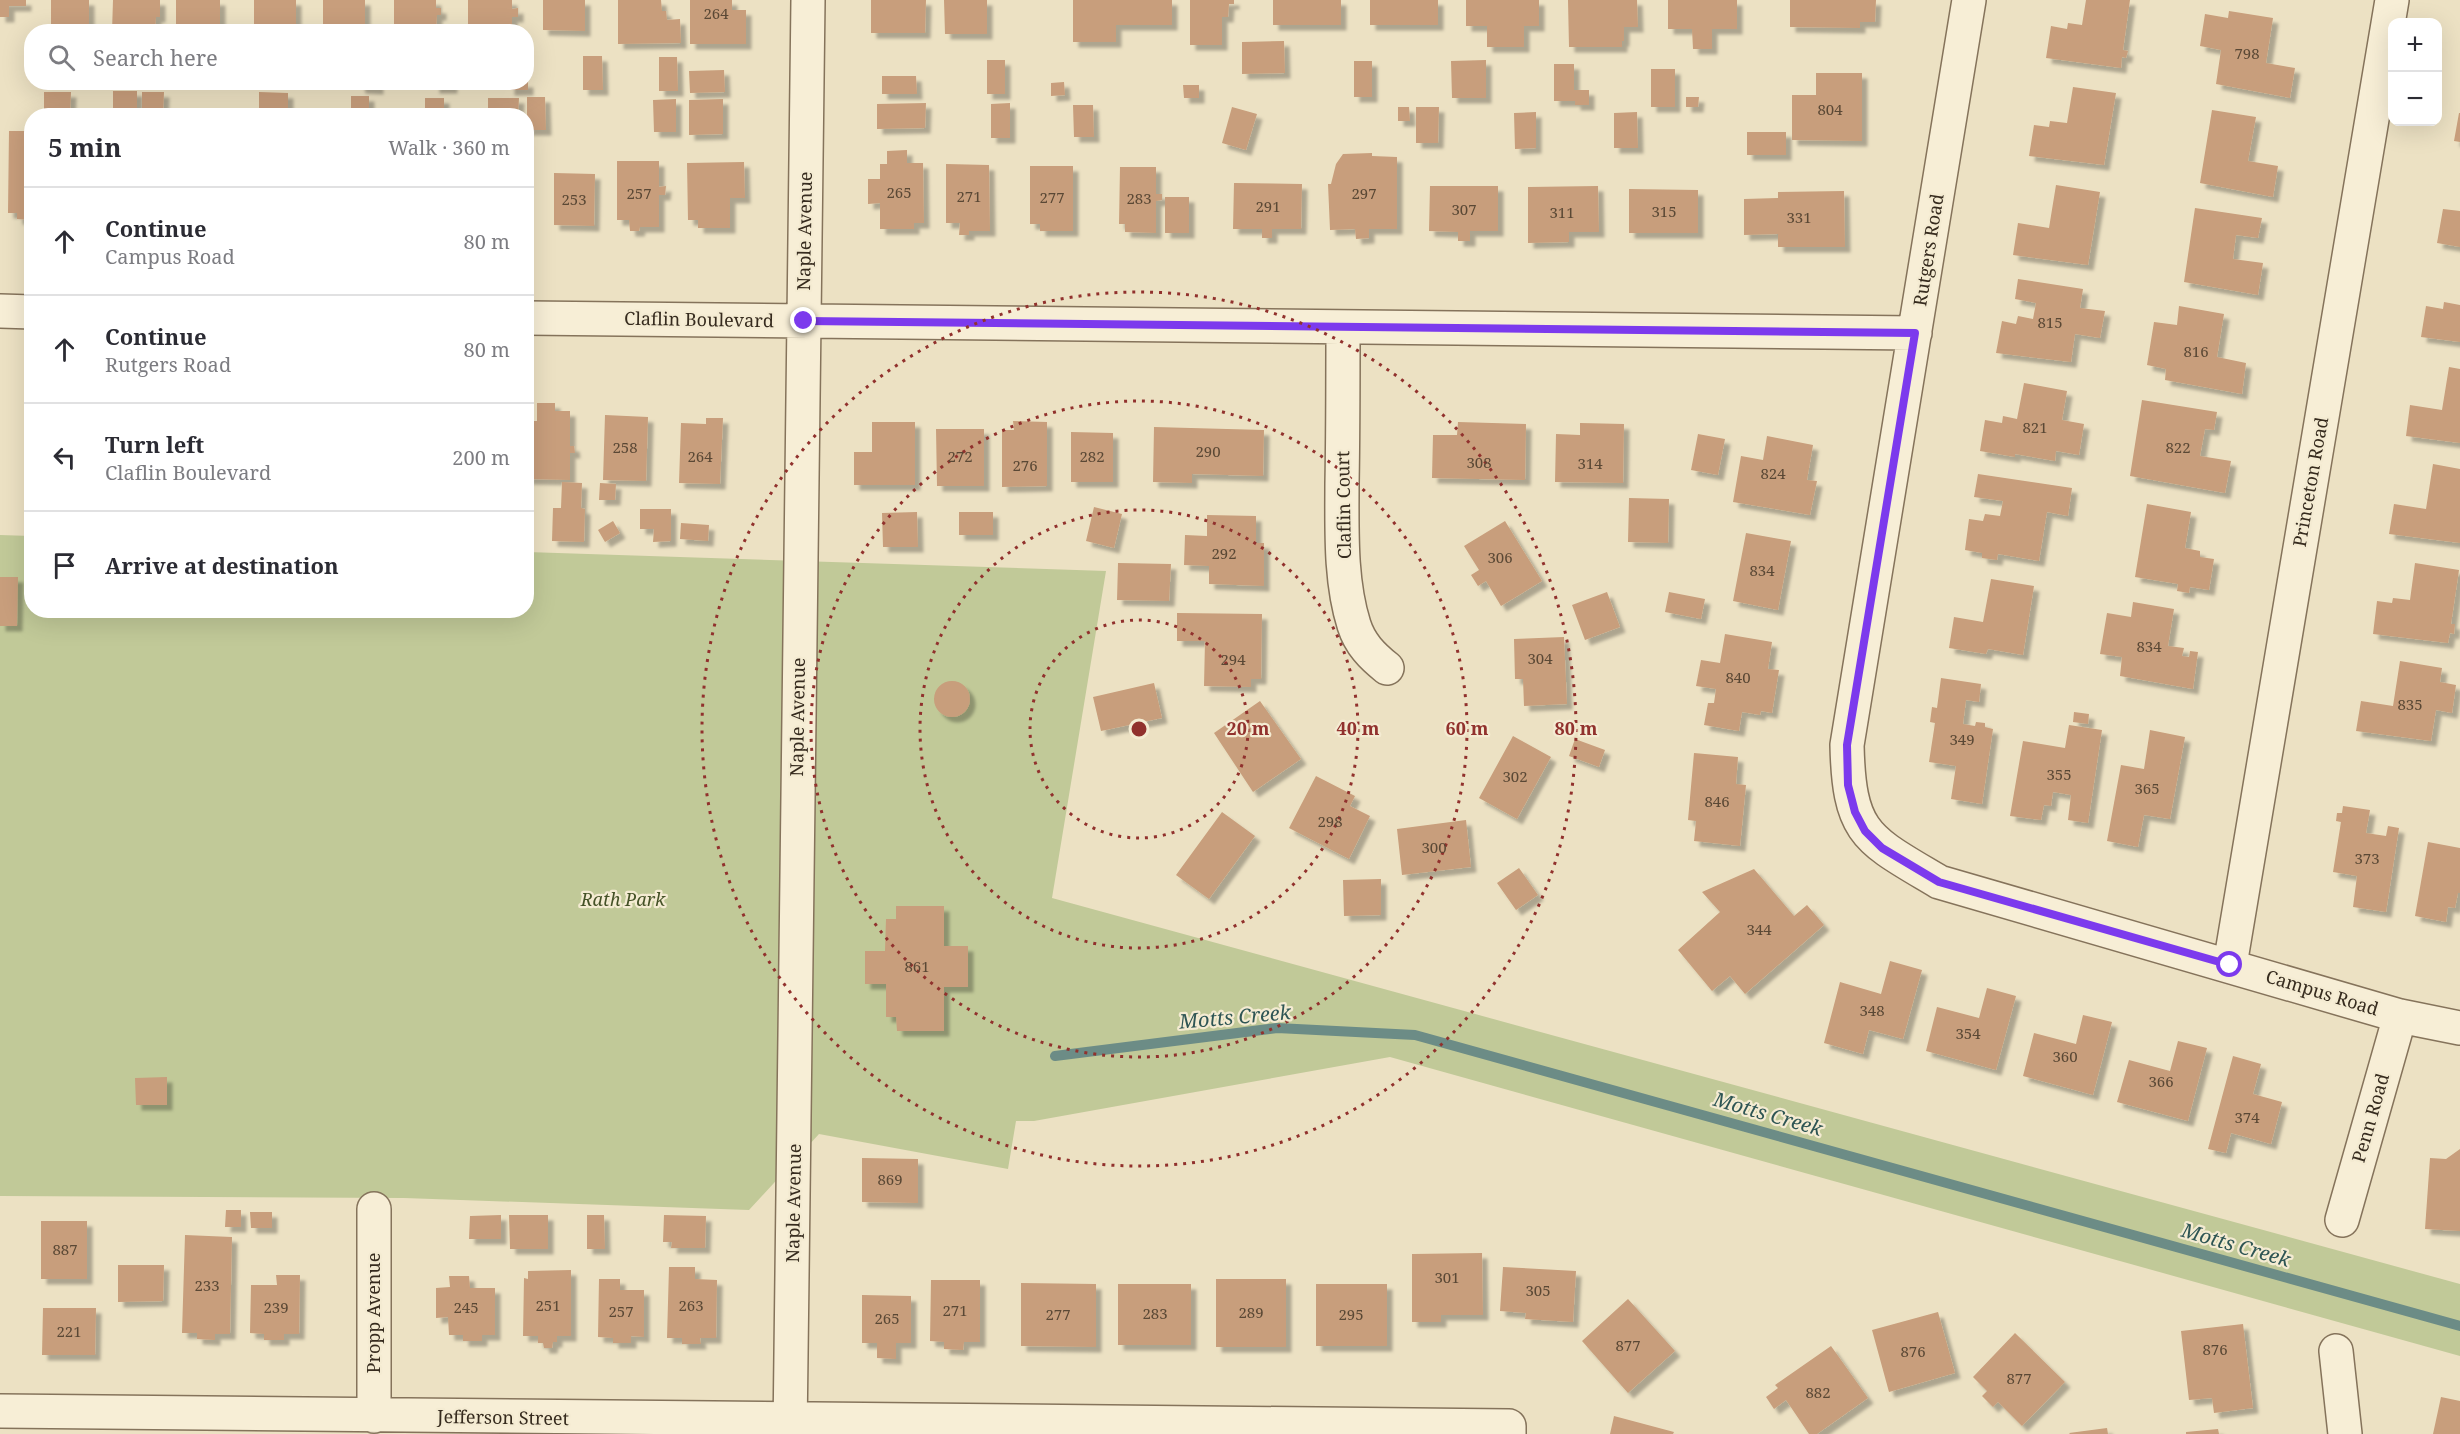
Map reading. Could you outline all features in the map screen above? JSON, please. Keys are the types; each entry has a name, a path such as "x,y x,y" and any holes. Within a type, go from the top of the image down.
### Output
{"street":[{"name":"Naple Avenue","path":"790,1427 808,0"},
{"name":"Rutgers Road","path":"1848,785 1847,745 1969,0"},
{"name":"Princeton Road","path":"2230,965 2392,0"},
{"path":"0,311 24,312"},
{"name":"Claflin Boulevard","path":"534,318 1915,333"},
{"name":"Claflin Court","path":"1343,328 1342,521 1348,602 1354,626 1362,643 1373,657 1387,668"},
{"name":"Campus Road","path":"1848,785 1855,812 1865,831 1882,848 1939,882 2400,1016 2460,1028"},
{"name":"Penn Road","path":"2342,1220 2400,1016"},
{"name":"Propp Avenue","path":"374,1209 374,1416"},
{"path":"2336,1352 2345,1434"},
{"name":"Jefferson Street","path":"0,1411 374,1416 790,1427 1509,1430"}],"green space":[{"name":"Rath Park","path":"0,535 24,536 24,618 534,618 534,552 1106,571 1052,898 2460,1284 2460,1356 1390,1057 1034,1121 1016,1121 1008,1169 819,1134 749,1210 404,1198 0,1196"}],"building":[{"path":"0,0 26,0 26,6 9,6 9,17 0,17"},
{"path":"51,0 89,0 89,24 51,24"},
{"path":"113,0 160,0 160,17 156,17 156,24 112,24"},
{"path":"176,0 220,0 220,24 176,24"},
{"path":"254,0 296,0 296,24 254,24"},
{"path":"323,0 365,0 365,24 323,24"},
{"path":"394,0 436,0 436,8 441,8 441,15 437,15 436,24 394,24"},
{"path":"468,0 512,0 512,9 518,8 518,17 512,17 512,24 468,24"},
{"path":"543,0 585,0 585,31 543,30"},
{"path":"618,0 661,0 662,11 666,11 667,20 680,19 681,43 618,44"},
{"path":"690,0 732,0 732,10 746,10 746,44 690,44"},
{"path":"871,0 926,0 925,33 871,33"},
{"path":"944,0 987,0 987,34 945,34"},
{"path":"1073,0 1172,0 1172,25 1116,25 1116,42 1073,42"},
{"path":"1190,0 1234,0 1234,4 1229,4 1228,17 1222,17 1222,45 1190,45"},
{"path":"1273,0 1341,0 1341,25 1273,25"},
{"path":"1370,0 1438,0 1438,25 1370,25"},
{"path":"1466,0 1539,0 1539,26 1524,26 1524,47 1487,47 1487,26 1466,26"},
{"path":"1568,0 1637,0 1638,27 1624,27 1622,47 1569,47"},
{"path":"1668,0 1737,0 1737,29 1712,29 1712,49 1693,49 1692,29 1668,29"},
{"path":"1790,0 1876,0 1875,22 1860,22 1860,28 1790,27"},
{"path":"2086,0 2130,0 2123,50 2128,51 2126,58 2122,57 2121,68 2046,58 2051,26 2067,29 2068,23 2082,25"},
{"path":"2229,11 2273,18 2266,63 2295,68 2290,98 2216,84 2221,50 2200,46 2205,14 2228,18"},
{"path":"1284,41 1285,73 1242,74 1242,42"},
{"path":"583,56 602,56 603,90 583,90"},
{"path":"659,57 677,57 678,91 659,91"},
{"path":"987,60 1005,60 1005,94 987,94"},
{"path":"1486,60 1486,98 1452,98 1451,61"},
{"path":"1354,61 1372,61 1372,97 1354,97"},
{"path":"1554,64 1574,64 1574,90 1589,90 1589,105 1575,105 1575,101 1554,101"},
{"path":"1651,69 1675,69 1675,107 1651,107"},
{"path":"724,70 725,92 690,93 689,71"},
{"path":"1816,73 1862,73 1862,141 1792,140 1792,95 1816,95"},
{"path":"882,76 916,76 917,94 882,94"},
{"path":"1064,82 1065,95 1051,96 1051,83"},
{"path":"1183,85 1199,85 1199,98 1184,98"},
{"path":"2073,87 2116,93 2104,165 2029,156 2034,125 2049,127 2050,121 2067,123"},
{"path":"113,91 137,91 137,108 113,108"},
{"path":"44,92 71,92 70,108 44,108"},
{"path":"142,92 164,92 163,108 142,108"},
{"path":"259,92 288,93 288,108 259,108"},
{"path":"351,96 369,96 369,108 351,108"},
{"path":"527,97 545,97 546,130 534,130 534,108 527,108"},
{"path":"1686,97 1699,97 1698,107 1686,107"},
{"path":"425,98 444,98 444,108 425,108"},
{"path":"488,98 519,98 518,108 488,108"},
{"path":"676,99 676,132 654,132 653,100"},
{"path":"723,99 723,134 689,135 689,100"},
{"path":"926,103 925,128 877,129 877,104"},
{"path":"1010,103 1010,138 991,138 991,104"},
{"path":"1073,105 1093,105 1094,137 1074,137"},
{"path":"1232,107 1257,114 1246,150 1222,143"},
{"path":"1398,107 1409,107 1410,121 1398,121"},
{"path":"1416,107 1439,107 1438,143 1416,143"},
{"path":"2212,110 2256,117 2248,161 2278,166 2273,197 2200,183"},
{"path":"1536,112 1536,148 1515,149 1514,113"},
{"path":"1637,112 1638,148 1614,148 1614,113"},
{"path":"2460,113 2460,142 2454,141"},
{"path":"9,131 24,131 24,219 17,219 17,213 8,213"},
{"path":"1747,132 1786,132 1786,155 1747,155"},
{"path":"907,150 907,163 923,163 924,223 914,223 914,229 880,229 880,203 868,204 868,179 880,179 880,164 887,164 887,151"},
{"path":"1372,153 1372,156 1397,157 1397,229 1369,229 1369,238 1356,239 1355,229 1330,230 1328,184 1331,184 1336,164 1343,154"},
{"path":"617,161 659,161 659,187 666,186 665,195 659,195 659,227 640,227 639,231 630,231 629,220 617,220"},
{"path":"744,162 745,198 730,198 730,228 698,228 698,220 688,220 687,163"},
{"path":"946,164 989,165 990,231 969,231 969,235 959,235 960,223 946,223"},
{"path":"1030,166 1073,166 1073,231 1040,231 1040,224 1030,224"},
{"path":"1120,167 1156,167 1156,194 1162,194 1162,200 1156,201 1156,233 1125,232 1125,224 1119,224"},
{"path":"554,173 595,174 594,226 554,225"},
{"path":"1234,183 1302,184 1301,229 1272,229 1272,238 1262,238 1262,229 1233,229"},
{"path":"2056,185 2100,192 2088,265 2013,255 2018,223 2049,228"},
{"path":"1430,186 1498,186 1498,231 1470,231 1470,241 1458,241 1458,232 1429,231"},
{"path":"1598,186 1599,232 1569,232 1569,242 1528,243 1528,187"},
{"path":"1629,189 1698,190 1698,233 1629,233"},
{"path":"1844,191 1845,247 1778,247 1778,234 1744,235 1744,199 1778,198 1778,192"},
{"path":"1165,197 1189,197 1189,233 1165,233"},
{"path":"2195,208 2262,218 2258,238 2236,235 2233,259 2263,263 2258,295 2184,282"},
{"path":"2443,209 2460,211 2460,247 2437,243"},
{"path":"2018,279 2083,289 2080,308 2105,311 2100,338 2075,334 2071,362 1996,353 2002,321 2016,324 2018,316 2033,319 2036,303 2015,299"},
{"path":"2444,302 2460,305 2460,342 2421,337 2426,306 2443,309"},
{"path":"2179,306 2224,314 2217,357 2246,363 2242,394 2165,380 2166,369 2147,365 2154,322 2177,325"},
{"path":"2449,367 2460,369 2460,443 2406,436 2410,405 2442,410"},
{"path":"2024,383 2067,391 2062,420 2084,424 2079,455 2056,451 2055,461 1980,451 1985,420 2002,423 2003,416 2017,419"},
{"path":"2142,400 2217,412 2214,430 2205,429 2200,456 2231,461 2225,493 2130,476"},
{"path":"537,403 555,403 555,411 570,411 570,446 574,446 575,453 570,453 570,480 534,479 534,421 537,421"},
{"path":"605,415 648,417 646,481 603,480"},
{"path":"706,418 723,418 720,484 679,483 681,423 706,424"},
{"path":"1013,421 1047,422 1047,486 1002,487 1002,430 1014,430"},
{"path":"872,422 915,422 915,485 854,485 854,452 872,452"},
{"path":"1458,422 1526,424 1525,480 1432,478 1433,435 1457,435"},
{"path":"1580,423 1624,424 1623,483 1555,482 1556,434 1580,435"},
{"path":"1154,427 1264,430 1263,476 1192,474 1192,483 1153,482"},
{"path":"936,429 984,429 984,486 937,486"},
{"path":"1071,432 1113,433 1113,482 1071,482"},
{"path":"1698,434 1725,439 1718,475 1691,470"},
{"path":"1767,436 1813,445 1807,480 1817,481 1810,515 1733,502 1741,456 1763,460"},
{"path":"2433,464 2460,469 2460,543 2389,534 2394,504 2426,509"},
{"path":"1978,474 2072,488 2068,516 2047,512 2039,561 1998,554 1997,560 1982,558 1982,553 1965,550 1969,519 1983,521 1985,514 2000,516 2003,501 1974,497"},
{"path":"562,482 582,483 581,508 585,509 584,542 552,541 553,508 561,508"},
{"path":"600,483 616,484 615,500 599,500"},
{"path":"1629,498 1669,499 1668,543 1628,542"},
{"path":"2147,504 2191,512 2185,548 2200,551 2200,557 2214,559 2209,590 2190,587 2189,593 2177,591 2178,584 2135,577"},
{"path":"1094,507 1122,514 1114,548 1086,541"},
{"path":"640,509 671,509 671,541 653,542 654,529 640,529"},
{"path":"917,512 918,547 883,547 882,513"},
{"path":"959,512 993,512 993,535 959,535"},
{"path":"1207,515 1256,516 1256,543 1264,543 1264,586 1209,584 1209,566 1184,565 1185,535 1207,536"},
{"path":"613,521 620,533 605,542 598,530"},
{"path":"1505,521 1542,581 1501,606 1486,581 1478,586 1471,575 1479,570 1464,546"},
{"path":"681,523 709,525 708,541 680,539"},
{"path":"1746,533 1791,541 1778,610 1733,601"},
{"path":"1118,563 1171,564 1169,601 1117,600"},
{"path":"2415,563 2459,570 2451,624 2455,624 2454,634 2450,633 2448,643 2373,634 2377,601 2392,603 2393,598 2410,600"},
{"path":"0,577 18,577 17,626 0,626"},
{"path":"1991,579 2034,586 2023,655 1988,649 1986,654 1949,648 1954,617 1983,622"},
{"path":"1607,592 1620,627 1585,640 1572,605"},
{"path":"1669,592 1705,599 1701,619 1665,612"},
{"path":"2133,602 2174,609 2168,646 2184,648 2182,656 2189,657 2190,651 2198,652 2193,689 2120,676 2122,657 2100,654 2107,613 2131,617"},
{"path":"1177,613 1262,614 1261,679 1251,679 1251,687 1204,686 1205,641 1177,641"},
{"path":"1725,634 1772,642 1768,669 1779,670 1772,713 1761,711 1760,715 1742,712 1739,731 1704,725 1708,703 1714,703 1716,689 1696,686 1701,660 1720,663"},
{"path":"1564,637 1567,704 1524,706 1523,679 1515,679 1514,639"},
{"path":"2400,661 2442,668 2440,682 2456,685 2452,713 2436,710 2431,741 2356,731 2361,701 2393,706"},
{"path":"1941,678 1981,684 1979,702 1966,700 1963,724 1975,726 1976,722 1985,723 1985,727 1993,729 1982,804 1951,799 1956,766 1929,762 1935,723 1930,722 1932,707 1937,708"},
{"path":"952,681 965,686 970,699 965,712 952,717 939,712 934,699 939,686"},
{"path":"1154,683 1162,718 1101,731 1093,697"},
{"path":"1260,701 1301,759 1253,792 1214,733"},
{"path":"2074,712 2089,714 2088,724 2073,722"},
{"path":"2069,725 2102,730 2088,823 2068,820 2071,795 2053,792 2051,806 2044,805 2041,820 2010,816 2023,741 2065,748"},
{"path":"2150,730 2185,737 2170,819 2144,815 2138,847 2107,841 2121,765 2144,769"},
{"path":"1513,736 1551,757 1517,819 1479,798"},
{"path":"1575,739 1605,750 1599,767 1569,756"},
{"path":"1694,753 1738,757 1736,784 1746,785 1740,846 1694,841 1696,821 1688,820"},
{"path":"1316,776 1355,796 1350,806 1370,816 1349,859 1289,828"},
{"path":"2343,806 2370,810 2366,833 2386,836 2388,826 2399,828 2386,912 2353,907 2357,876 2333,872 2341,822 2336,821 2337,813 2342,813"},
{"path":"1222,812 1255,836 1209,899 1176,875"},
{"path":"1466,820 1471,867 1402,875 1397,829"},
{"path":"2428,842 2460,848 2460,893 2458,893 2455,908 2448,907 2446,922 2415,916"},
{"path":"1519,868 1538,895 1516,910 1497,883"},
{"path":"1754,869 1794,916 1807,905 1824,925 1745,994 1730,976 1712,991 1678,950 1720,912 1702,892"},
{"path":"1381,879 1381,915 1344,916 1343,880"},
{"path":"896,906 944,906 944,946 968,946 968,987 944,987 944,1031 897,1031 896,1017 886,1017 886,984 865,984 865,951 885,951 886,919 896,919"},
{"path":"1890,961 1922,970 1903,1039 1869,1030 1863,1054 1824,1043 1840,982 1881,994"},
{"path":"1987,988 2016,996 1996,1070 1926,1051 1937,1007 1979,1018"},
{"path":"2083,1015 2112,1022 2093,1095 2023,1076 2034,1033 2076,1044"},
{"path":"2178,1041 2207,1048 2188,1121 2117,1102 2129,1060 2170,1071"},
{"path":"2233,1056 2261,1064 2253,1094 2282,1102 2271,1144 2231,1133 2226,1153 2208,1149"},
{"path":"167,1077 167,1105 136,1105 135,1078"},
{"path":"2460,1149 2460,1231 2425,1229 2430,1158 2446,1159"},
{"path":"862,1158 918,1159 918,1203 862,1202"},
{"path":"226,1210 241,1210 241,1227 225,1227"},
{"path":"250,1212 272,1212 272,1228 251,1228"},
{"path":"501,1215 501,1239 469,1239 470,1216"},
{"path":"509,1215 548,1215 548,1249 510,1249"},
{"path":"587,1215 604,1215 605,1249 587,1249"},
{"path":"664,1215 706,1216 705,1248 671,1248 672,1242 663,1242"},
{"path":"41,1221 87,1221 87,1279 41,1279"},
{"path":"185,1235 232,1237 230,1334 215,1334 215,1340 197,1339 197,1333 182,1333"},
{"path":"1482,1253 1483,1315 1441,1315 1441,1322 1412,1322 1412,1254"},
{"path":"118,1265 164,1265 163,1301 118,1302"},
{"path":"669,1267 695,1267 695,1279 717,1280 716,1338 700,1338 701,1344 682,1344 682,1338 667,1338"},
{"path":"1503,1267 1576,1271 1573,1322 1525,1319 1526,1313 1500,1311"},
{"path":"571,1270 571,1336 557,1336 557,1342 553,1342 552,1348 544,1348 543,1343 538,1343 538,1336 523,1336 524,1278 528,1279 528,1271"},
{"path":"276,1275 300,1275 299,1334 284,1334 284,1340 264,1340 264,1334 250,1333 251,1285 277,1285"},
{"path":"449,1276 469,1276 470,1288 495,1288 495,1335 482,1335 482,1341 463,1341 463,1335 449,1335 448,1317 436,1318 436,1288 450,1287"},
{"path":"599,1279 620,1279 620,1290 644,1290 644,1337 631,1336 631,1343 613,1343 613,1338 598,1337"},
{"path":"1216,1279 1286,1279 1286,1347 1216,1347"},
{"path":"931,1280 980,1280 980,1342 964,1342 963,1350 944,1349 944,1342 930,1341"},
{"path":"1021,1283 1096,1284 1096,1347 1021,1346"},
{"path":"1118,1284 1191,1284 1191,1345 1118,1345"},
{"path":"1316,1284 1387,1284 1387,1346 1316,1346"},
{"path":"862,1295 911,1296 911,1343 896,1343 896,1359 877,1358 877,1343 862,1343"},
{"path":"1628,1299 1675,1351 1628,1393 1582,1341"},
{"path":"43,1308 96,1308 95,1355 42,1355"},
{"path":"1938,1312 1955,1373 1889,1392 1872,1330"},
{"path":"2243,1324 2253,1408 2214,1413 2212,1398 2189,1400 2181,1331"},
{"path":"2015,1333 2065,1382 2022,1426 1998,1402 1993,1407 1982,1396 1987,1391 1973,1377"},
{"path":"1831,1346 1868,1398 1817,1434 1809,1434 1786,1400 1774,1409 1766,1397 1778,1388 1775,1385"},
{"path":"2441,1397 2460,1401 2460,1434 2433,1434"},
{"path":"1614,1416 1674,1432 1673,1434 1610,1434"},
{"path":"2107,1428 2108,1434 2069,1433"},
{"path":"2218,1429 2219,1434 2186,1434 2186,1432"}],"waterway":[{"name":"Motts Creek","path":"1055,1056 1277,1028 1415,1035 2460,1326"}],"route":[{"path":"804,321 1915,333 1847,745 1848,785 1855,812 1865,831 1882,848 1939,882 2230,965"}]}
